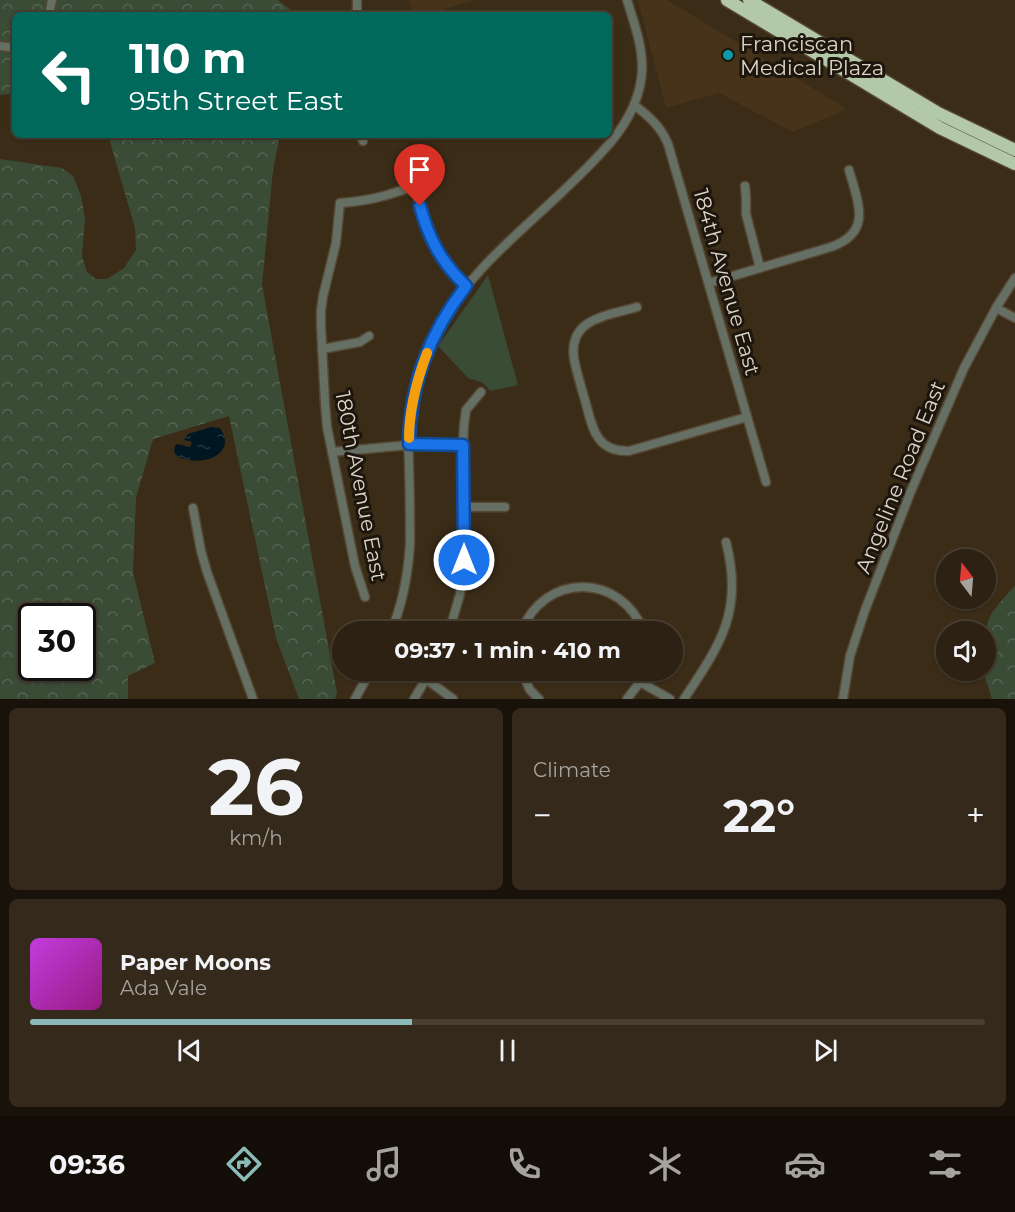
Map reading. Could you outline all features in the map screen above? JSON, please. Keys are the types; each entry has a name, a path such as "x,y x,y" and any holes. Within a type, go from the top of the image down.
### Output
{"highway":[{"path":"727,0 940,128 1015,164"},
{"path":"749,0 938,113 1015,150"}],"street":[{"path":"395,621 403,600 409,564 409,423 418,378 427,353 449,308 466,286 598,157 626,122 640,87 642,71 641,50 627,0"},
{"name":"184th Avenue East","path":"634,105 647,114 664,135 766,482"},
{"path":"709,283 831,247 850,237 857,227 860,215 849,171"},
{"name":"180th Avenue East","path":"365,597 356,566 332,452 325,403 321,310 336,243 340,203 380,198 414,186 432,242 448,267 466,286"},
{"path":"745,186 746,214 760,268"},
{"name":"Angeline Road East","path":"843,699 850,656 864,613 911,491 964,368 1015,278"},
{"path":"637,307 592,320 581,329 574,340 576,370 593,430 601,442 618,451 629,451 747,417"},
{"path":"996,308 1015,318"},
{"path":"322,349 360,342 369,336"},
{"path":"452,621 462,577 463,445 466,410 481,392"},
{"path":"332,452 409,444 463,445"},
{"path":"193,507 207,572 253,699"},
{"path":"464,507 505,507"},
{"path":"684,699 717,646 728,616 732,583 726,543"},
{"path":"526,621 530,613 549,596 565,589 586,587 598,588 624,602 639,621"},
{"path":"355,699 365,681"},
{"path":"414,699 425,681"},
{"path":"429,681 453,699"},
{"path":"526,681 530,690 539,699"},
{"path":"627,699 640,682 670,699"}],"shaded area":[{"path":"409,0 476,0 434,12 413,12"},
{"path":"638,0 667,0 847,109 793,132 719,93 666,108"}],"green space":[{"path":"0,0 278,0 293,12 12,12 12,93 0,95"},
{"path":"109,138 279,138 273,170 262,285 332,666 332,681 335,681 337,693 335,699 299,699 276,638 229,416 153,439 136,498 133,572 155,663 128,676 128,699 0,699 0,159 62,168 73,176 81,196 85,219 82,256 87,272 96,279 107,279 124,268 136,250 135,228"},
{"path":"488,275 518,385 490,391 481,382 469,379 438,346"},
{"path":"1015,586 1015,699 992,699 986,681 996,681 996,621 988,621"}],"water":[{"path":"211,427 220,428 225,439 224,447 215,456 195,461 176,455 174,451 177,444 190,447 192,442 184,440 188,434"}],"slow traffic":[{"path":"409,438 414,396 427,353"}],"place":[{"name":"Franciscan Medical Plaza","path":"728,55"}],"route":[{"path":"420,206 432,242 448,267 466,286 449,308 427,353 414,396 409,423 409,444 463,445 464,560"}]}
